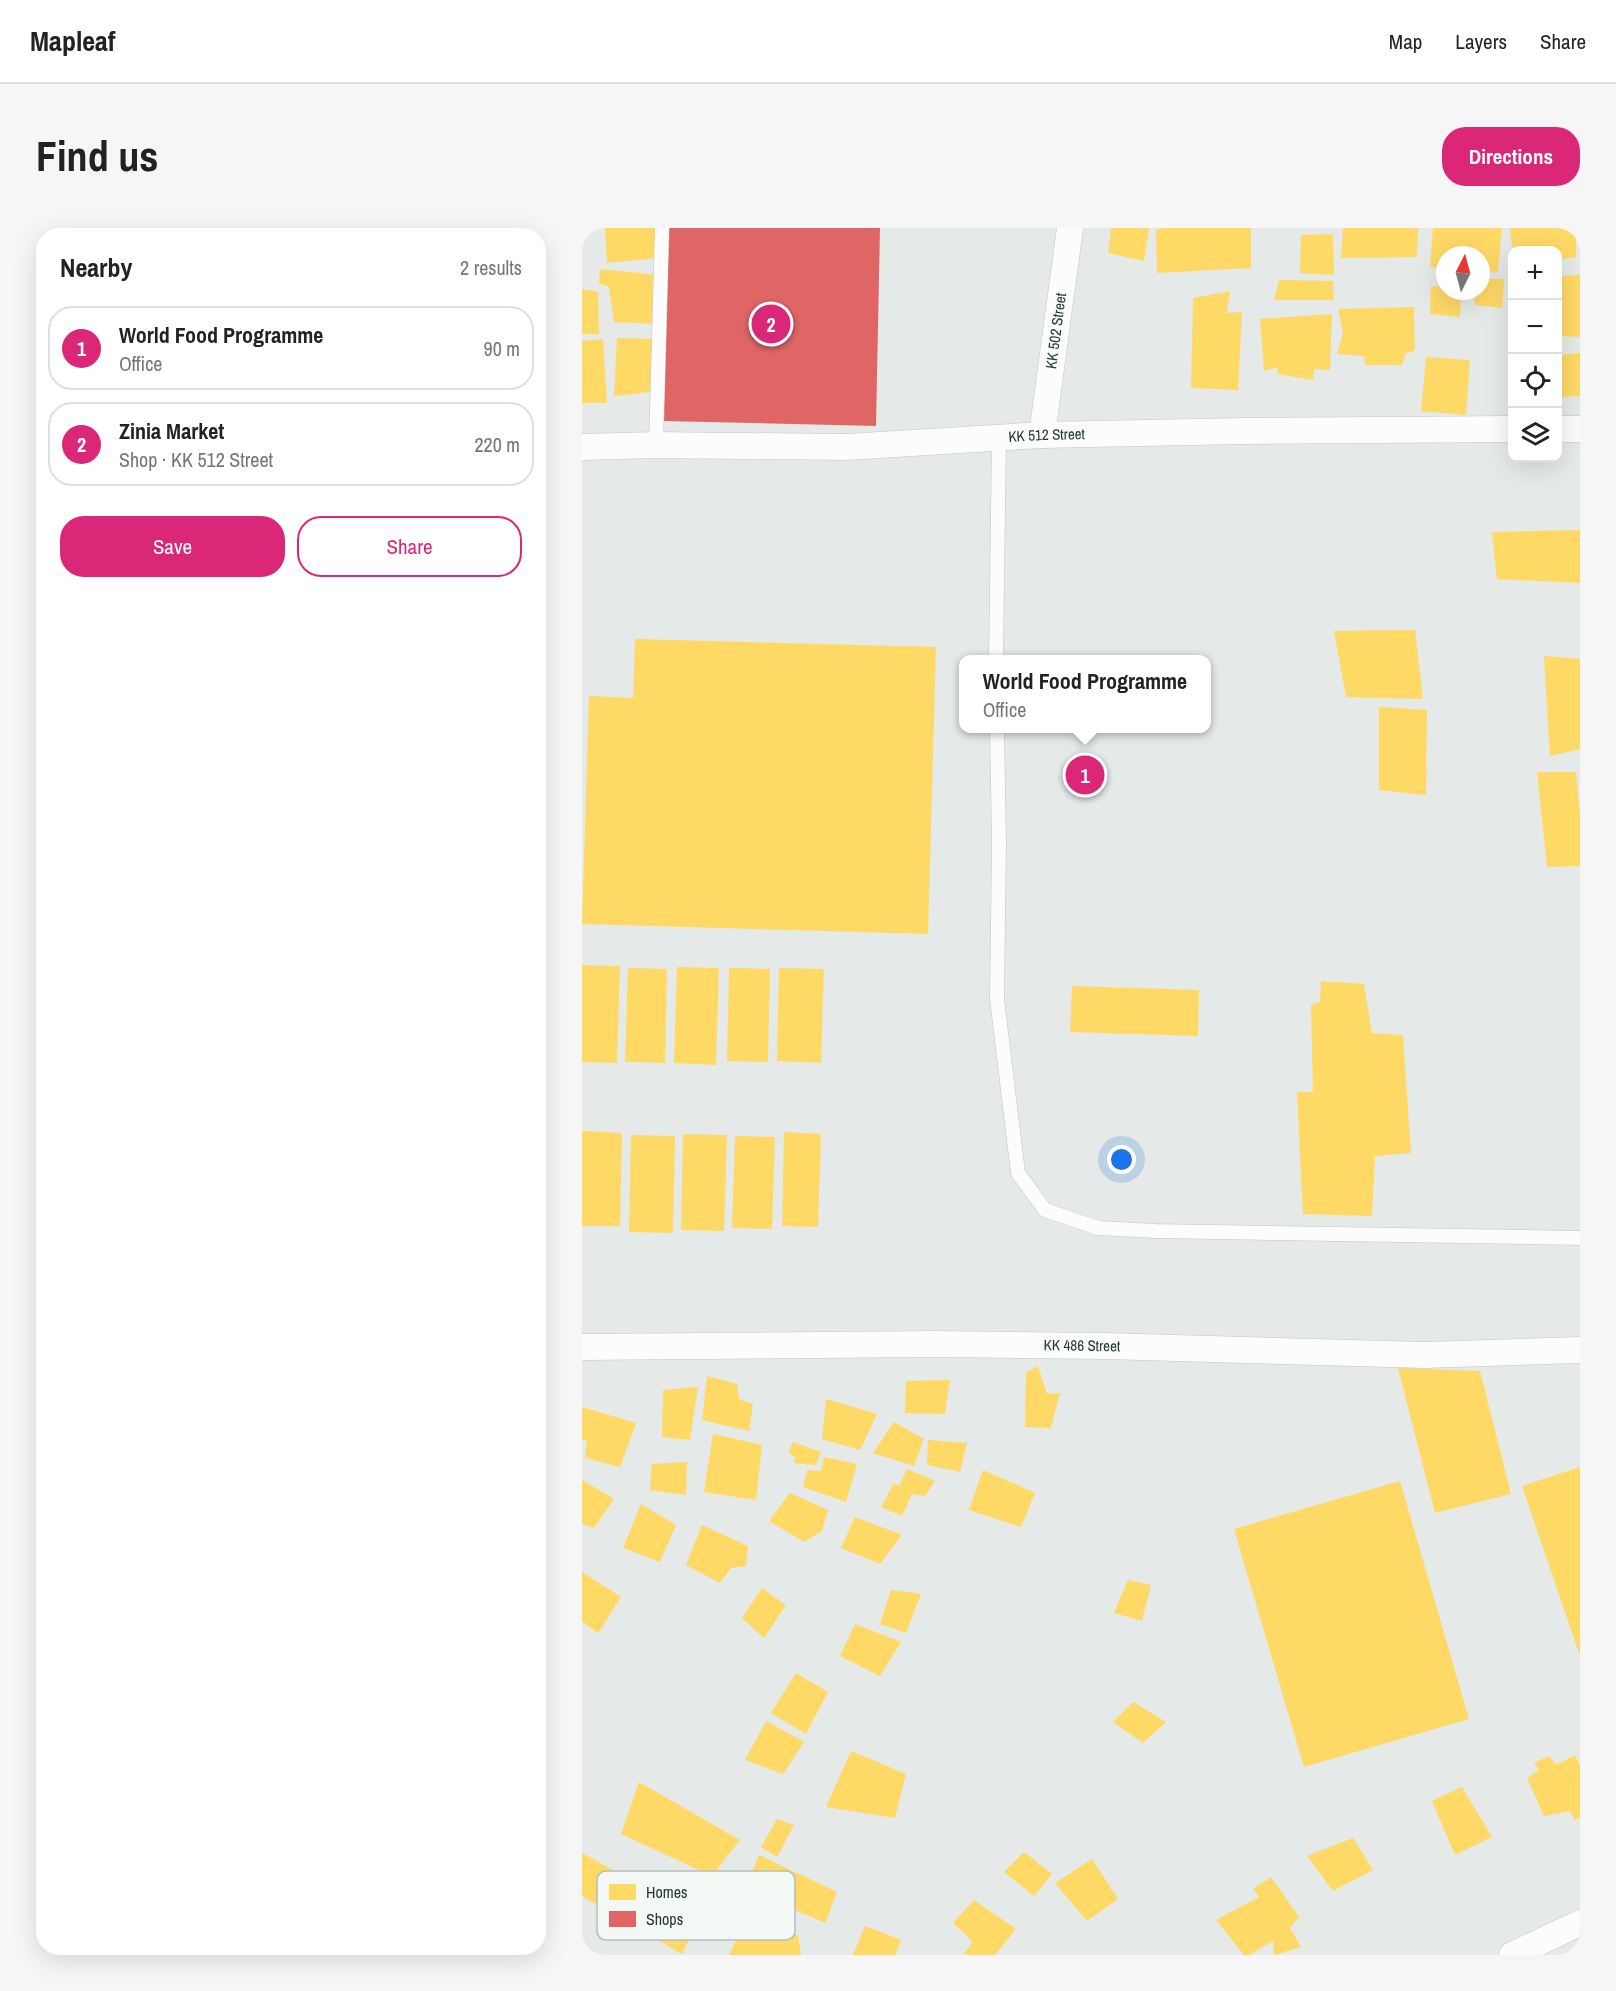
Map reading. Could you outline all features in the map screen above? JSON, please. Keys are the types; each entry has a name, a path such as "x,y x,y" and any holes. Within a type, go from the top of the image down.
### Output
{"street":[{"name":"KK 502 Street","path":"1042,435 1070,228"},
{"name":"KK 512 Street","path":"582,447 656,444 847,447 1042,435 1508,429"},
{"path":"1562,429 1580,429"},
{"name":"KK 486 Street","path":"582,1347 935,1344 1105,1346 1425,1355 1580,1350"},
{"path":"1512,1955 1580,1923"}],"lane":[{"path":"656,444 662,228"},
{"path":"996,655 999,438"},
{"path":"997,733 999,842 997,999 1018,1173 1045,1210 1098,1228 1580,1238"}],"building: Homes":[{"path":"605,228 658,228 659,258 607,263"},
{"path":"1111,228 1149,228 1144,261 1108,253"},
{"path":"1251,228 1251,268 1157,273 1156,229"},
{"path":"1343,228 1418,228 1417,257 1341,258"},
{"path":"1433,228 1502,228 1498,272 1490,272 1490,246 1436,246 1436,267 1430,267"},
{"path":"1510,228 1576,228 1576,257 1562,259 1562,246 1512,246"},
{"path":"1333,234 1334,275 1300,273 1301,235"},
{"path":"600,269 659,275 657,324 614,322 609,287 599,283"},
{"path":"1580,275 1580,337 1562,336 1562,276"},
{"path":"1490,279 1504,279 1502,308 1475,305 1475,300 1490,300"},
{"path":"1279,280 1333,281 1334,300 1274,300"},
{"path":"1431,286 1436,286 1436,300 1461,300 1460,317 1430,314"},
{"path":"582,289 598,292 599,334 582,334"},
{"path":"1230,291 1227,313 1242,312 1238,390 1191,388 1193,298"},
{"path":"1414,307 1415,350 1405,354 1402,365 1365,365 1364,356 1337,354 1343,333 1338,309"},
{"path":"1332,314 1330,370 1314,369 1313,380 1277,374 1278,367 1264,371 1260,319"},
{"path":"617,338 657,339 657,391 614,396"},
{"path":"603,339 607,403 582,403 582,341"},
{"path":"1580,353 1580,396 1562,397 1562,355"},
{"path":"1426,357 1470,360 1466,415 1421,411"},
{"path":"1580,530 1580,583 1497,579 1492,532"},
{"path":"1415,630 1423,699 1346,697 1334,631"},
{"path":"635,639 936,647 928,934 582,924 589,696 633,698"},
{"path":"1544,656 1580,659 1580,749 1550,756"},
{"path":"1379,707 1427,710 1426,795 1379,790"},
{"path":"1537,772 1576,772 1580,816 1580,866 1547,867"},
{"path":"582,965 620,966 617,1063 582,1062"},
{"path":"677,967 719,968 716,1065 674,1063"},
{"path":"628,968 667,969 665,1063 625,1062"},
{"path":"729,968 770,969 768,1062 727,1061"},
{"path":"779,968 824,969 821,1063 777,1061"},
{"path":"1321,981 1364,984 1372,1033 1403,1035 1411,1153 1375,1156 1372,1216 1303,1214 1297,1092 1313,1092 1311,1005 1320,1002"},
{"path":"1072,986 1199,990 1198,1036 1070,1032"},
{"path":"582,1131 622,1133 620,1226 582,1226"},
{"path":"784,1132 821,1134 818,1227 782,1226"},
{"path":"683,1134 727,1135 724,1231 681,1230"},
{"path":"631,1135 675,1136 673,1233 629,1232"},
{"path":"735,1136 775,1137 772,1229 732,1228"},
{"path":"1038,1366 1047,1394 1060,1393 1051,1428 1025,1427 1026,1373"},
{"path":"1398,1368 1480,1371 1511,1494 1435,1513"},
{"path":"707,1376 737,1384 739,1399 753,1404 749,1431 702,1420"},
{"path":"950,1380 945,1414 905,1413 906,1381"},
{"path":"698,1387 690,1440 662,1437 663,1390"},
{"path":"826,1399 877,1414 860,1450 822,1439"},
{"path":"582,1407 636,1423 620,1467 585,1458 587,1440 582,1440"},
{"path":"894,1422 924,1439 914,1466 873,1453"},
{"path":"713,1434 762,1445 756,1500 704,1492"},
{"path":"928,1440 967,1443 960,1472 927,1465"},
{"path":"793,1442 821,1452 816,1465 794,1463 795,1456 788,1453"},
{"path":"824,1457 857,1464 846,1502 803,1487 807,1470 821,1471"},
{"path":"687,1462 686,1495 650,1490 652,1464"},
{"path":"1580,1467 1580,1656 1522,1486"},
{"path":"907,1469 935,1481 925,1496 912,1494 902,1516 881,1507 894,1483 899,1486"},
{"path":"983,1470 1035,1493 1021,1527 969,1510"},
{"path":"582,1480 614,1499 594,1528 582,1524"},
{"path":"1400,1481 1469,1719 1304,1767 1234,1529"},
{"path":"790,1493 828,1510 822,1531 804,1542 769,1521"},
{"path":"641,1504 676,1525 660,1562 623,1548"},
{"path":"855,1517 902,1535 880,1564 841,1548"},
{"path":"702,1525 748,1546 746,1566 731,1568 720,1583 686,1565"},
{"path":"582,1572 621,1597 598,1633 582,1622"},
{"path":"1128,1580 1151,1585 1142,1621 1114,1613"},
{"path":"762,1588 786,1605 764,1638 742,1618"},
{"path":"891,1590 921,1594 906,1633 880,1624"},
{"path":"855,1624 901,1642 880,1676 840,1656"},
{"path":"796,1673 828,1692 806,1734 771,1713"},
{"path":"1133,1702 1166,1722 1143,1743 1113,1722"},
{"path":"766,1721 804,1742 783,1774 745,1760"},
{"path":"851,1751 906,1774 895,1818 826,1807"},
{"path":"1575,1755 1580,1766 1580,1817 1575,1820 1570,1811 1544,1816 1527,1778 1539,1770 1534,1763 1549,1756 1556,1765"},
{"path":"639,1782 740,1840 716,1871 701,1871 621,1834"},
{"path":"1462,1787 1492,1837 1455,1855 1432,1801"},
{"path":"777,1819 794,1825 777,1857 761,1847"},
{"path":"1353,1838 1373,1870 1333,1891 1307,1856"},
{"path":"1024,1852 1052,1874 1034,1896 1004,1872"},
{"path":"582,1853 615,1871 597,1871 597,1905 582,1896"},
{"path":"759,1855 793,1871 752,1871"},
{"path":"1092,1859 1118,1899 1087,1921 1055,1883"},
{"path":"795,1872 837,1892 825,1923 795,1910"},
{"path":"1271,1877 1299,1917 1290,1928 1301,1947 1274,1955 1273,1941 1249,1955 1244,1955 1216,1920 1259,1897 1253,1889"},
{"path":"974,1900 1016,1929 995,1955 964,1953 973,1942 953,1923"},
{"path":"865,1926 901,1940 895,1955 853,1955"},
{"path":"795,1933 798,1935 801,1955 729,1955 736,1940 795,1940"},
{"path":"658,1940 689,1940 682,1954"}],"building: Shops":[{"path":"667,228 880,228 876,426 663,421"}],"place":[{"name":"Zinia Market","path":"771,324"},
{"name":"World Food Programme","path":"1085,775"}]}
